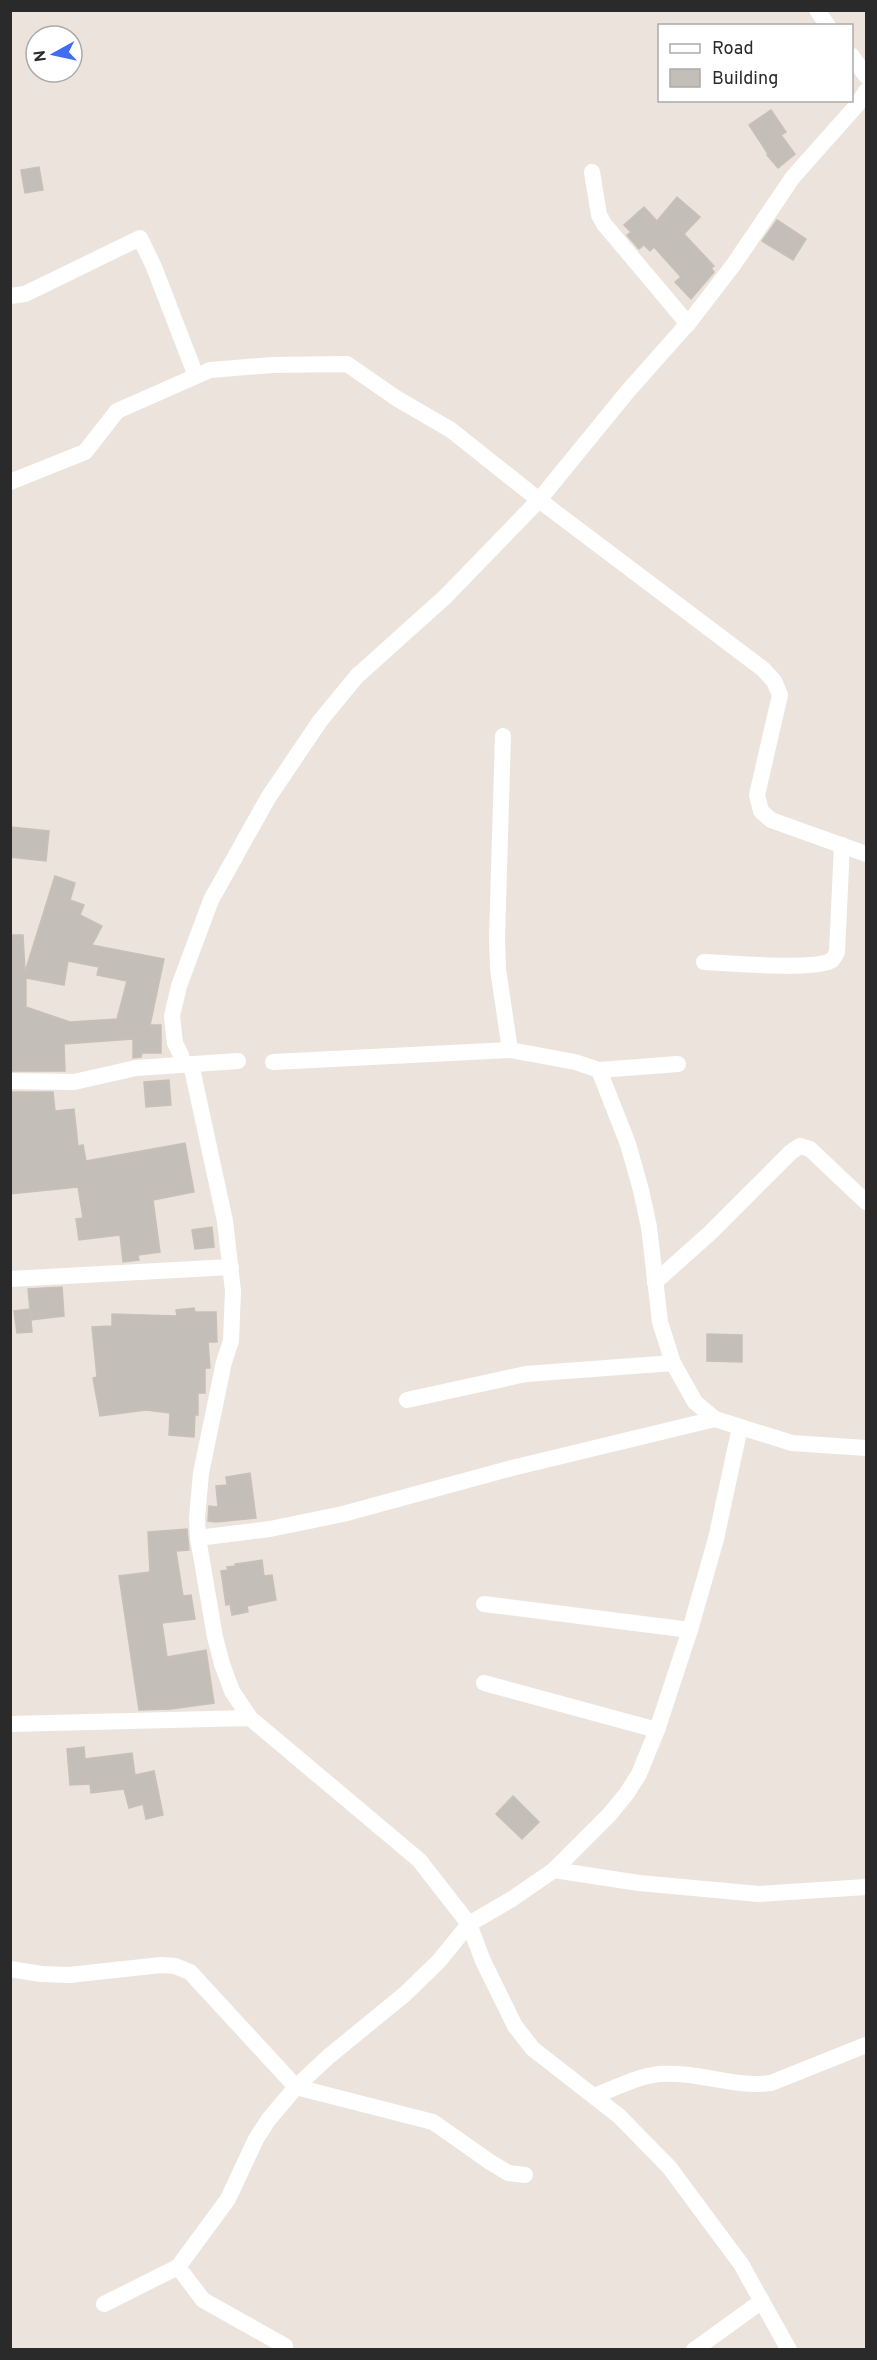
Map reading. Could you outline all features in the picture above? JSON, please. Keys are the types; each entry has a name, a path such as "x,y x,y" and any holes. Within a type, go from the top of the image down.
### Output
{"street":[{"path":"817,10 827,24"},
{"path":"853,57 867,76"},
{"path":"789,2349 741,2264 669,2168 647,2143 594,2096 533,2049 500,2000 469,1924 419,1860 250,1718 231,1691 215,1636 198,1538 197,1518 201,1473 224,1362 231,1341 233,1322 231,1267 225,1221 186,1059 175,1043 172,1016 179,986 211,900 285,772 320,722 357,676 445,597 538,500 628,391 688,324 734,264 793,177 867,91"},
{"path":"592,172 599,215 604,224 688,324"},
{"path":"10,296 25,294 140,238 154,267 196,376"},
{"path":"10,482 85,452 117,411 210,370 273,365 347,364 396,398 452,430 538,500 763,669 774,681 780,696 757,795 761,811 771,820 867,854"},
{"path":"503,736 497,938 498,969 510,1050"},
{"path":"704,962 769,966 822,963 832,960 837,952 842,845"},
{"path":"273,1062 510,1050 575,1062 599,1070 678,1064"},
{"path":"10,1081 74,1082 186,1059 238,1061"},
{"path":"599,1070 628,1144 641,1190 649,1227 660,1322 673,1363 695,1401 716,1419 792,1443 867,1448"},
{"path":"655,1282 710,1233 790,1152 800,1146 810,1149 867,1202"},
{"path":"10,1279 231,1267"},
{"path":"407,1400 526,1374 673,1363"},
{"path":"198,1538 270,1529 343,1514 500,1471 716,1419"},
{"path":"104,2304 178,2267 228,2199 256,2139 296,2087 328,2056 405,1994 439,1962 469,1924 512,1899 554,1870 610,1814 627,1793 639,1774 657,1730 690,1630 716,1539 740,1427"},
{"path":"484,1604 690,1630"},
{"path":"484,1683 657,1730"},
{"path":"10,1724 250,1718"},
{"path":"554,1870 639,1883 759,1894 867,1887"},
{"path":"10,1969 40,1974 69,1975 161,1965 175,1966 190,1972 296,2087 433,2121 508,2173 525,2175"},
{"path":"594,2096 636,2079 660,2074 712,2077 758,2085 771,2083 867,2045"},
{"path":"178,2267 203,2300 285,2346"},
{"path":"694,2349 762,2301"}],"building":[{"path":"771,110 786,132 781,135 795,154 778,168 767,155 749,125"},
{"path":"39,167 43,190 25,193 21,170"},
{"path":"677,197 700,217 684,234 714,266 711,268 714,272 691,299 675,282 681,277 654,247 650,251 644,245 639,249 627,235 631,232 624,225 644,207 657,221"},
{"path":"777,220 806,239 793,260 762,241"},
{"path":"10,827 49,831 46,861 10,857"},
{"path":"55,876 75,883 70,900 84,905 80,915 102,926 92,945 164,959 150,1025 161,1025 161,1053 142,1053 141,1057 133,1058 133,1039 64,1044 65,1071 10,1071 10,935 23,935 25,972","holes":["68,961 99,967 97,975 127,981 117,1019 70,1022 26,1007 26,978 64,985"]},
{"path":"169,1080 171,1105 146,1107 144,1082"},
{"path":"10,1092 53,1092 55,1111 74,1109 78,1146 83,1145 86,1161 185,1143 194,1192 153,1200 160,1252 138,1255 139,1260 123,1262 120,1235 79,1240 76,1219 83,1218 78,1187 10,1194"},
{"path":"212,1227 214,1247 195,1249 192,1230"},
{"path":"62,1287 64,1316 31,1320 28,1289"},
{"path":"194,1308 195,1312 216,1312 217,1342 208,1342 210,1368 205,1368 205,1393 198,1393 198,1415 195,1415 194,1437 169,1435 170,1413 146,1410 100,1416 93,1378 97,1377 92,1327 112,1326 112,1314 177,1316 176,1310"},
{"path":"30,1309 32,1332 17,1333 14,1311"},
{"path":"707,1334 742,1335 742,1362 707,1361"},
{"path":"250,1473 256,1518 208,1521 209,1506 218,1507 216,1486 227,1485 226,1477"},
{"path":"187,1529 189,1550 176,1551 183,1596 191,1595 195,1619 162,1623 167,1657 206,1650 214,1703 171,1709 139,1710 119,1576 150,1572 148,1532"},
{"path":"262,1560 264,1576 272,1575 276,1600 247,1606 248,1612 232,1615 230,1604 226,1605 221,1571 228,1570 227,1567 236,1566 235,1564"},
{"path":"84,1747 85,1759 132,1753 135,1775 154,1771 163,1815 146,1819 143,1804 129,1808 124,1789 91,1793 90,1784 70,1785 67,1749"},
{"path":"513,1796 539,1822 522,1839 496,1814"}]}
